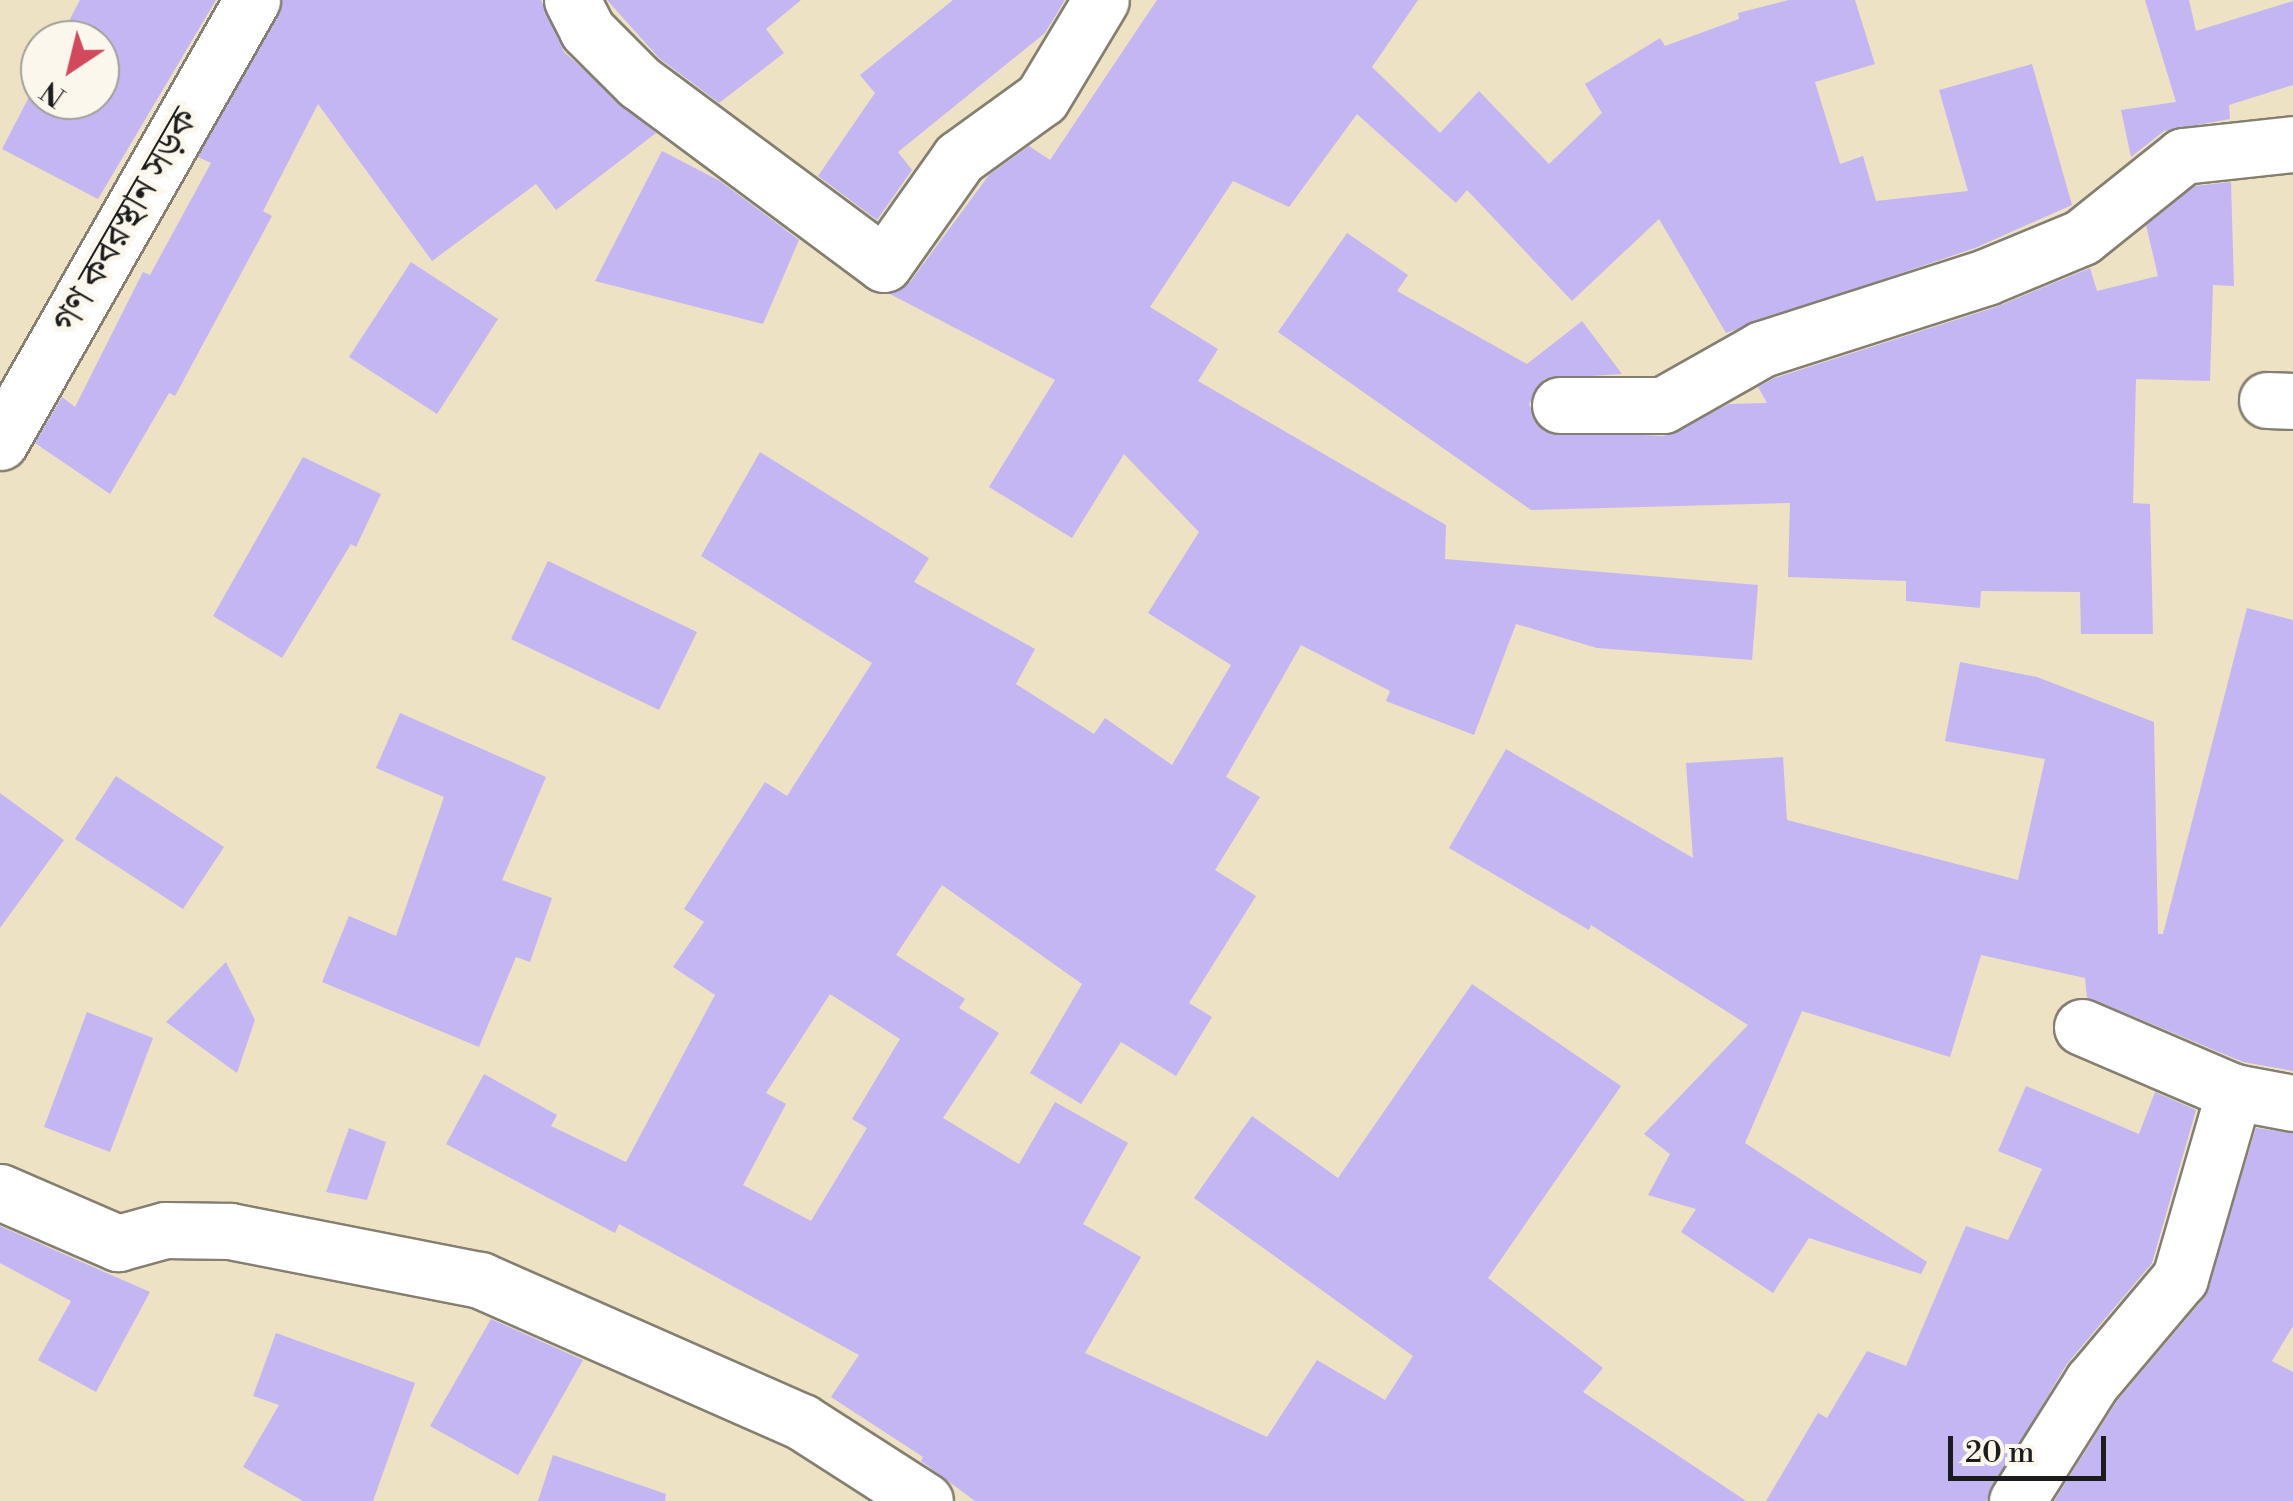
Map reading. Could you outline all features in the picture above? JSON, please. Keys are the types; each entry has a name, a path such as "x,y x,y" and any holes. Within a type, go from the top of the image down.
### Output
{"street":[{"name":"গণ কবরস্থান সড়ক","path":"0,442 252,0"},
{"path":"572,0 588,30 639,82 884,264 959,158 1042,98 1102,0"},
{"path":"1560,405 1663,405 1762,349 1986,277 2082,238 2183,156 2293,144"},
{"path":"2082,1027 2234,1092 2293,1103"},
{"path":"2016,1501 2092,1382 2180,1278 2234,1092"},
{"path":"2,1197 118,1243 164,1230 230,1231 480,1280 802,1422 915,1498"}],"building":[{"path":"80,0 216,0 98,199 2,149 20,114 20,120 120,120 120,20 70,20"},
{"path":"283,0 541,0 564,52 656,133 556,210 536,184 432,261 318,104 263,211 272,216 175,396 169,393 110,494 35,443 62,397 75,407 143,272 150,275 211,163 198,157"},
{"path":"607,0 801,0 766,29 784,53 719,103 659,58"},
{"path":"953,0 1065,0 1045,33 898,152 912,170 877,220 818,176 875,93 860,75"},
{"path":"1157,0 1418,0 1372,67 1440,133 1479,91 1549,164 1602,113 1585,84 1660,38 1665,46 1739,19 1738,13 1789,0 1855,0 1875,64 1815,82 1840,164 1863,156 1876,201 1968,191 1939,90 2032,64 2072,205 1975,248 1726,333 1659,219 1572,301 1467,190 1456,203 1357,114 1289,207 1233,181 1150,307 1218,349 1198,381 1446,525 1445,559 1758,585 1752,660 1597,648 1516,624 1474,735 1386,701 1390,691 1301,645 1226,777 1260,797 1215,870 1256,896 1189,1003 1212,1017 1176,1076 1121,1042 1081,1104 1030,1073 1082,984 942,885 896,955 965,999 959,1008 999,1033 943,1118 1019,1164 1055,1102 1128,1143 1083,1224 1141,1257 1085,1353 1267,1437 1317,1360 1385,1400 1413,1356 1194,1198 1252,1116 1338,1178 1472,984 1621,1086 1488,1278 1603,1368 1583,1392 1746,1501 975,1501 921,1461 923,1457 831,1397 859,1355 619,1224 615,1233 446,1144 484,1074 557,1115 551,1126 626,1162 715,995 673,967 704,922 684,909 765,782 787,796 872,663 701,556 760,452 929,558 914,582 1035,649 1016,684 1094,734 1105,718 1172,765 1231,665 1148,613 1199,532 1124,454 1072,538 989,487 1055,380 890,294 910,282 989,175 1029,146 1050,160","holes":["830,994 900,1039 852,1119 867,1128 811,1221 743,1185 786,1104 766,1093"]},
{"path":"2145,0 2189,0 2196,31 2293,1 2293,85 2229,105 2230,119 2164,131 2131,157 2121,110 2176,102"},
{"path":"662,151 720,181 799,240 763,324 595,281"},
{"path":"2231,182 2234,286 2213,285 2210,381 2136,379 2133,503 2150,504 2153,634 2081,634 2080,592 1981,591 1980,608 1906,601 1906,581 1788,577 1790,503 1531,510 1278,332 1347,233 1408,275 1397,291 1527,364 1582,321 1622,374 1544,379 1529,404 1544,431 1664,436 1729,404 1767,403 1758,387 1775,378 1996,307 2090,268 2097,291 2158,276 2146,225 2195,186"},
{"path":"411,262 498,319 437,414 349,357"},
{"path":"303,457 381,494 356,547 351,544 282,658 213,616"},
{"path":"548,561 697,632 659,710 511,639"},
{"path":"2247,608 2293,620 2293,1071 2243,1062 2087,997 2085,978 1981,955 1950,1057 1802,1011 1745,1143 1927,1262 1921,1274 1809,1238 1773,1293 1681,1232 1696,1209 1648,1195 1670,1154 1644,1134 1748,1025 1591,925 1589,930 1449,848 1506,749 1693,858 1686,763 1783,757 1787,820 2018,880 2045,759 1945,741 1960,662 2037,677 2154,722 2158,934 2163,934"},
{"path":"400,713 546,777 502,880 552,898 530,962 516,957 479,1047 322,982 349,916 396,936 444,797 376,768"},
{"path":"116,776 224,847 183,909 75,839"},
{"path":"0,793 64,840 0,928"},
{"path":"226,962 255,1020 237,1073 166,1022"},
{"path":"87,1012 153,1038 110,1152 44,1127"},
{"path":"2026,1086 2139,1134 2155,1092 2196,1110 2152,1263 2066,1365 1986,1501 1766,1501 1818,1413 1827,1418 1867,1351 1906,1366 1966,1226 2008,1240 2042,1169 1998,1151"},
{"path":"349,1128 386,1142 367,1200 326,1192"},
{"path":"2256,1128 2293,1133 2293,1326 2272,1361 2293,1372 2293,1501 2054,1501 2117,1401 2204,1298"},
{"path":"0,1226 150,1292 96,1392 38,1360 71,1301 0,1263"},
{"path":"491,1319 583,1360 518,1475 430,1426"},
{"path":"276,1333 415,1383 373,1501 303,1501 243,1467 279,1405 253,1396"},
{"path":"553,1455 666,1494 665,1501 538,1501"}]}
